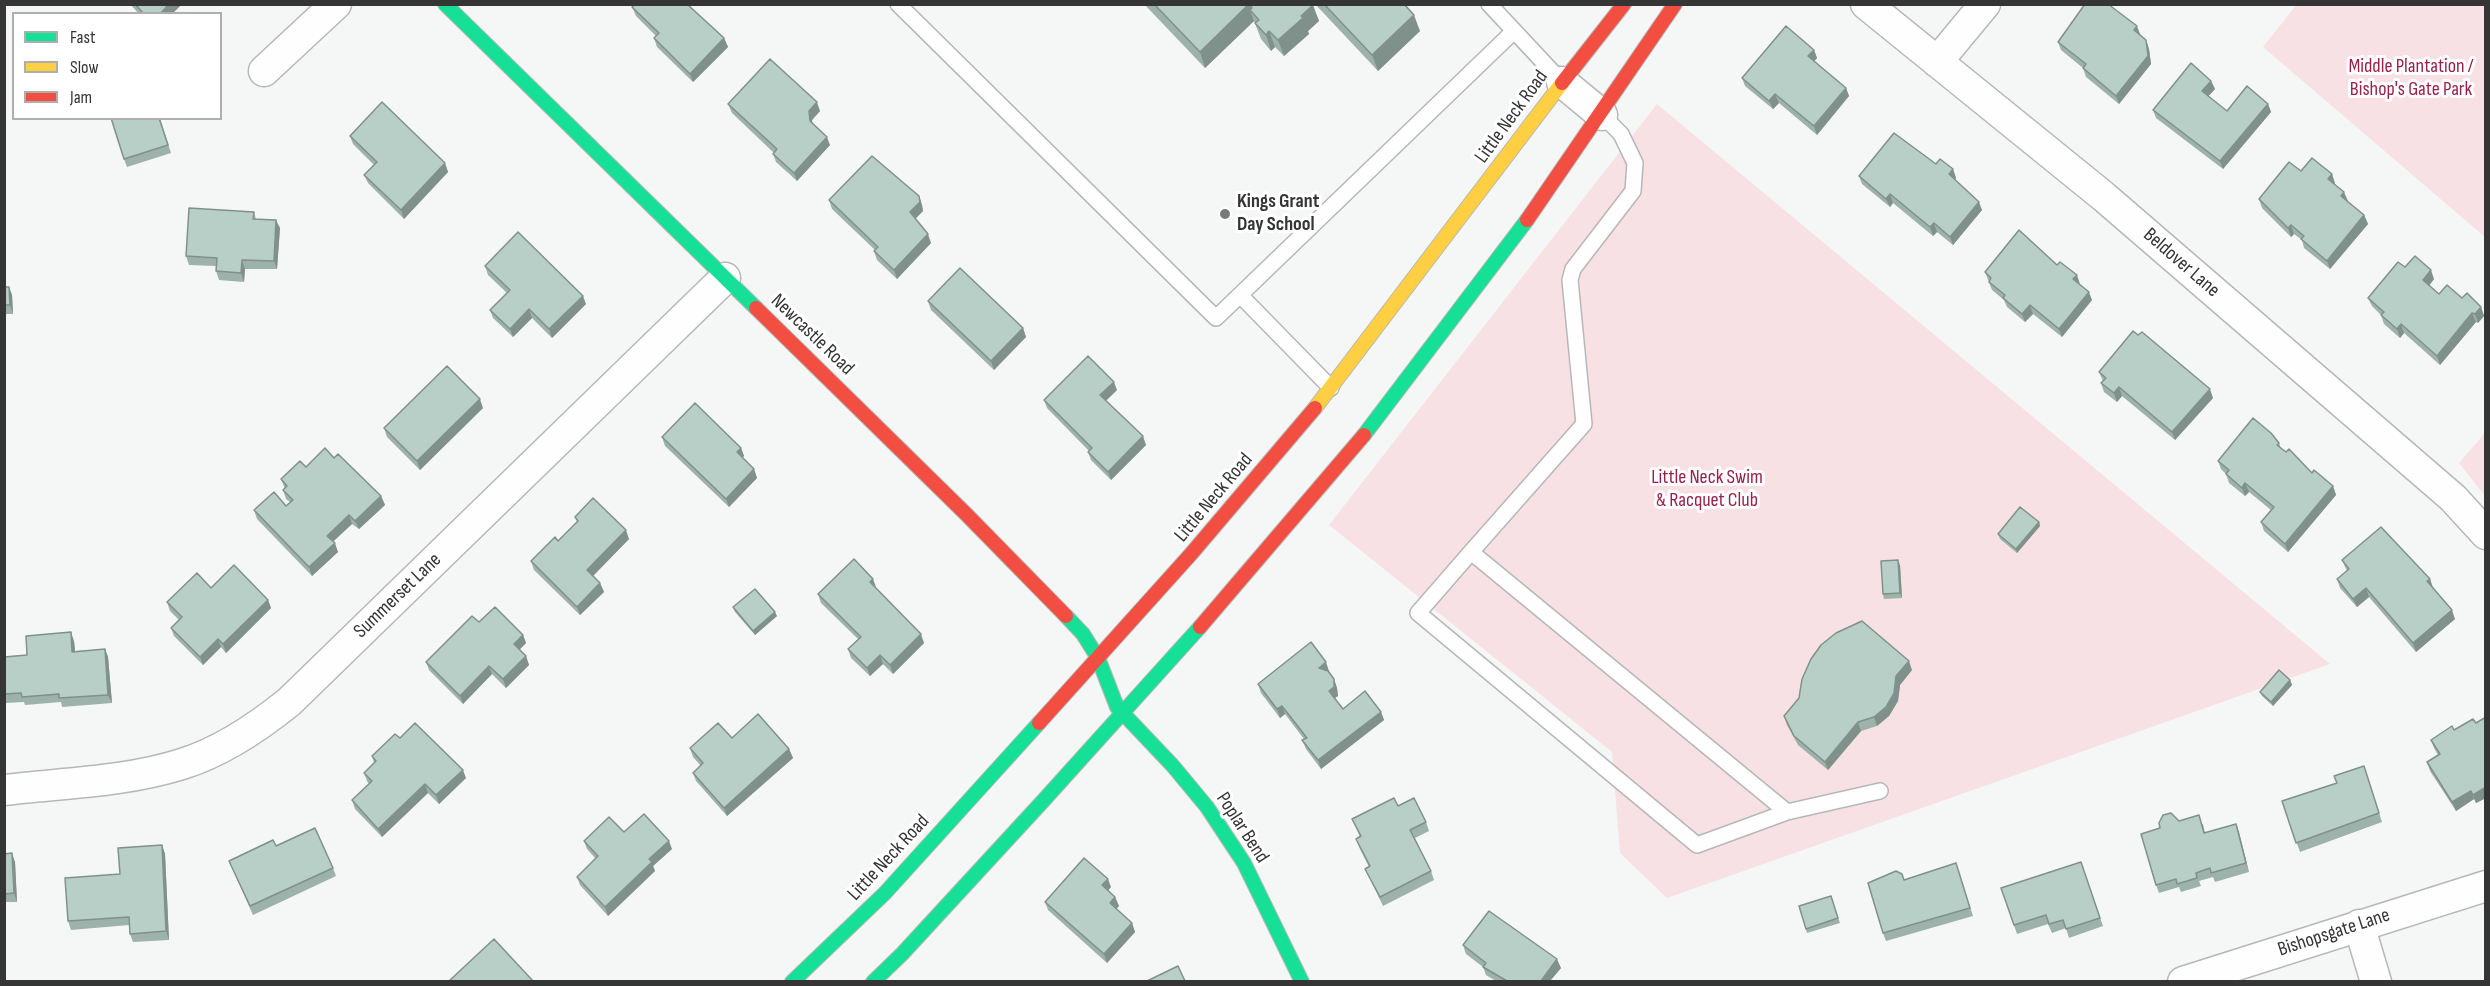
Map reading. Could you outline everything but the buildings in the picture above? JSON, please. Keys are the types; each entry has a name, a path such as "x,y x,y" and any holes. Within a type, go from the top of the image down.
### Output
{"street":[{"path":"264,71 336,4"},
{"name":"Newcastle Road","path":"445,4 975,523 1083,634 1098,658 1117,707 1123,715"},
{"name":"Little Neck Road","path":"792,981 821,957 886,892 1220,522 1331,388 1466,213 1562,82 1624,4"},
{"path":"873,981 902,954 1123,715 1360,441 1486,277 1602,115 1675,4"},
{"name":"Beldover Lane","path":"1866,4 2103,196 2453,498 2486,534"},
{"path":"1937,62 1985,4"},
{"path":"1562,82 1602,115"},
{"name":"Summerset Lane","path":"4,790 139,776 184,764 227,744 267,720 289,702 725,278"},
{"name":"Poplar Bend","path":"1123,715 1173,766 1207,807 1232,844 1244,863 1302,981"},
{"name":"Bishopsgate Lane","path":"2183,981 2486,886"},
{"path":"2359,925 2376,981"}],"lane":[{"path":"898,4 1216,318 1514,31"},
{"path":"1489,4 1562,82"},
{"path":"1602,115 1621,134 1635,163 1633,191 1573,269 1570,280 1584,423 1418,614 1697,845 1787,812 1880,791"},
{"path":"1240,295 1331,388"},
{"path":"1471,552 1787,812"}],"green space":[{"name":"Middle Plantation / Bishop's Gate Park","path":"2297,4 2485,5 2485,237 2263,47"},
{"name":"Little Neck Swim & Racquet Club","path":"1657,104 2330,664 1667,898 1620,853 1612,752 1329,525"},
{"path":"2485,433 2485,496 2459,463"}],"traffic: fast":[{"path":"445,4 756,308"},
{"path":"1364,435 1527,220"},
{"path":"1066,616 1083,634 1098,658 1117,707 1173,766 1207,807 1244,863 1302,982"},
{"path":"873,982 902,954 1043,801 1200,627"},
{"path":"792,982 885,893 1039,723"}],"traffic: slow":[{"path":"1315,408 1562,83"}],"traffic: jam":[{"path":"1562,83 1624,4"},
{"path":"1527,220 1675,4"},
{"path":"756,308 967,515 1066,616"},
{"path":"1039,723 1191,554 1315,408"},
{"path":"1200,627 1364,435"}],"place":[{"name":"Kings Grant Day School","path":"1225,214"}]}
